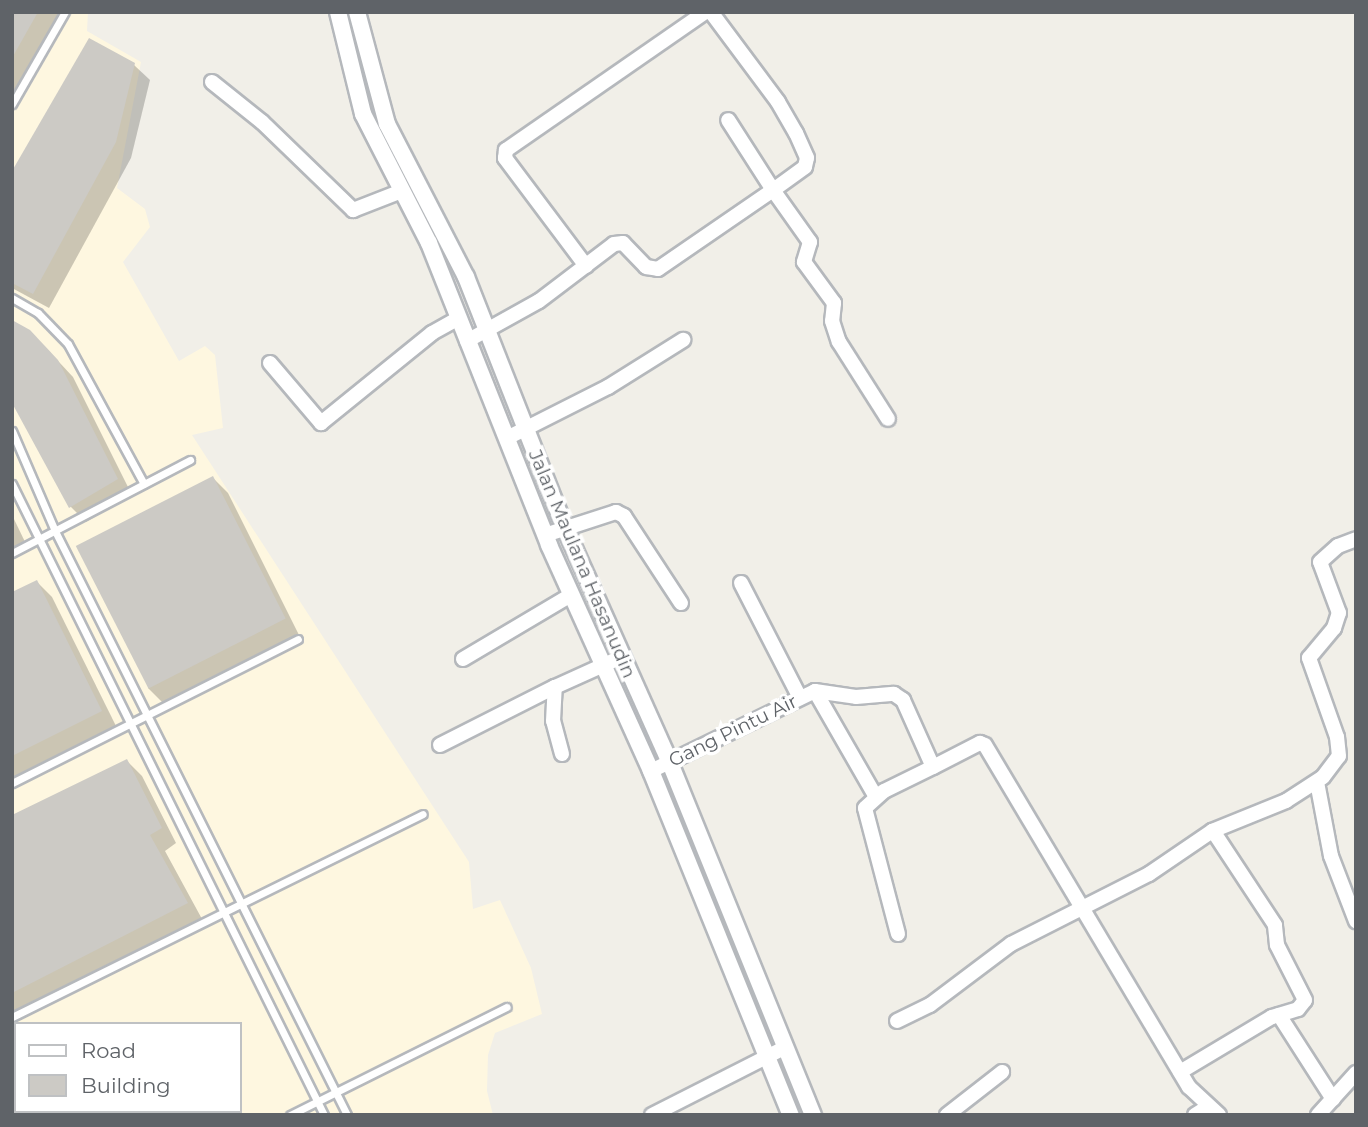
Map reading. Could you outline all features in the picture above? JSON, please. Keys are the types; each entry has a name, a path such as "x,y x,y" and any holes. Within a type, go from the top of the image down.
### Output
{"street":[{"path":"586,266 506,159 506,150 705,12"},
{"path":"467,341 539,301 618,242 646,267 657,269 803,170 807,158 778,102 711,12"},
{"path":"339,20 358,19"},
{"name":"Jalan Maulana Hasanudin","path":"358,19 384,114 408,167 447,234 565,528 670,763 783,1048 813,1115"},
{"name":"Jalan Maulana Hasanudin","path":"339,20 356,98 429,243 545,535 566,597 651,771 790,1115"},
{"path":"212,82 261,122 353,209 402,191"},
{"path":"727,120 810,242 804,261 834,303 832,321 839,342 888,419"},
{"path":"391,172 408,167"},
{"path":"429,243 447,234"},
{"path":"270,363 321,424 432,333 459,317"},
{"path":"507,438 608,387 683,340"},
{"path":"545,535 603,514 624,516 681,603"},
{"path":"897,1021 930,1005 1011,944 1149,874 1213,831 1286,801 1317,782 1339,756 1309,658 1334,628 1339,613 1320,562 1338,546 1356,539"},
{"path":"741,583 800,698"},
{"path":"463,659 566,597"},
{"path":"440,745 621,657"},
{"path":"561,684 553,721 562,754"},
{"path":"816,691 856,697 894,694 903,700 933,767"},
{"path":"816,691 876,797"},
{"name":"Gang Pintu Air","path":"651,771 816,691"},
{"path":"898,934 865,807 876,797 933,767 985,745 1180,1072 1214,1111 1195,1115"},
{"path":"1317,782 1331,856 1356,921"},
{"path":"1180,1072 1279,1015 1302,1006 1304,996 1278,946 1275,925 1213,831"},
{"path":"1279,1015 1333,1099"},
{"path":"652,1115 783,1048"},
{"path":"947,1115 1002,1072"},
{"path":"1318,1115 1356,1073"}],"lane":[{"path":"12,104 65,12"},
{"path":"12,299 38,313 68,344 144,484"},
{"path":"12,431 55,531 346,1115"},
{"path":"12,553 190,460"},
{"path":"12,484 37,540 324,1115"},
{"path":"12,783 299,639"},
{"path":"12,1017 422,814"},
{"path":"290,1115 507,1007"}],"shaded area":[{"path":"12,12 88,12 87,31 141,62 117,188 145,209 150,227 123,262 179,361 205,346 215,355 223,428 192,435 469,862 473,909 500,900 531,968 542,1014 495,1033 488,1055 487,1091 493,1115 12,1115"}],"building":[{"path":"12,12 38,12 12,58"},
{"path":"89,38 135,63 116,142 33,294 12,283 12,171"},
{"path":"12,320 30,330 58,360 118,479 69,508 12,403"},
{"path":"213,476 286,619 148,688 76,546"},
{"path":"37,580 102,711 12,756 12,592"},
{"path":"127,759 162,828 150,835 188,903 12,993 12,815"}]}
